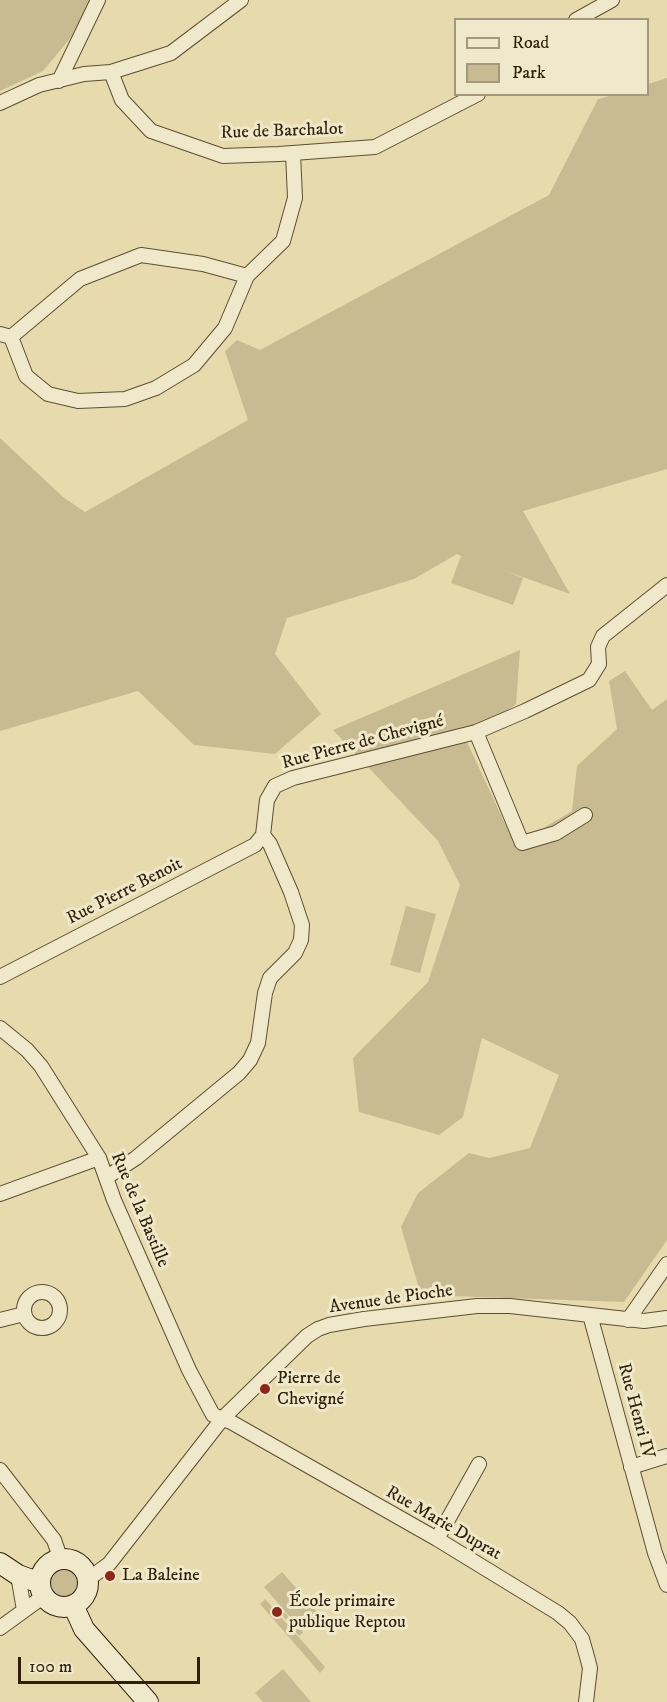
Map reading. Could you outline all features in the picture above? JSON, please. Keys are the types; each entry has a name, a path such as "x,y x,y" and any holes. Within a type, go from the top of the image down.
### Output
{"street":[{"path":"60,81 98,0"},
{"path":"0,103 39,85 84,74 111,72 171,53 240,0"},
{"path":"580,18 612,0"},
{"name":"Rue de Barchalot","path":"111,72 122,100 151,131 223,156 375,147 474,96"},
{"path":"247,276 204,264 141,255 80,279 6,335 26,376 48,394 78,401 125,399 156,388 194,365 225,328 247,276 283,241 295,198 293,153"},
{"name":"Rue Pierre de Chevigné","path":"263,835 267,800 275,786 293,778 476,732 589,680 599,664 598,647 603,636 667,585"},
{"path":"476,732 522,843 555,833 585,815"},
{"path":"107,1176 136,1158 239,1073 250,1060 258,1043 265,993 270,978 295,953 301,940 302,926 291,892 270,844 263,835"},
{"name":"Rue Pierre Benoit","path":"0,977 255,846 263,835"},
{"name":"Rue de la Bastille","path":"0,1028 27,1050 41,1066 99,1158 114,1200 189,1370 213,1415 223,1418"},
{"path":"0,1194 99,1158"},
{"path":"628,1320 667,1264"},
{"name":"Avenue de Pioche","path":"87,1580 109,1564 223,1418 307,1336 329,1325 477,1306 510,1306 628,1320 644,1321 667,1318"},
{"path":"0,1320 24,1314"},
{"name":"Rue Henri IV","path":"590,1315 655,1553 667,1585"},
{"name":"Rue Marie Duprat","path":"223,1418 437,1539 558,1613 570,1623 582,1639 590,1668 586,1702"},
{"path":"631,1467 667,1456"},
{"path":"437,1539 479,1464"},
{"path":"0,1470 54,1540 61,1560"},
{"path":"0,1563 42,1590 57,1606 73,1605 84,1595 87,1580 81,1567 68,1560 54,1561 44,1570 42,1590 24,1610 0,1628"},
{"path":"18,1575 24,1610"},
{"path":"73,1605 84,1629 148,1702"}],"green space":[{"path":"0,0 102,0 43,71 0,91"},
{"path":"667,78 667,469 523,511 570,594 503,570 523,578 513,605 451,583 461,556 457,554 414,579 287,618 275,654 321,714 275,754 194,745 138,691 0,731 0,438 63,497 85,512 248,420 225,351 237,340 260,350 549,195 598,99 609,96 649,96 649,84"},
{"path":"520,650 516,704 466,740 515,845 572,811 577,766 617,729 609,681 625,671 652,710 667,699 667,1240 624,1302 421,1295 401,1227 418,1193 469,1153 489,1158 530,1148 559,1075 482,1038 463,1117 439,1135 359,1112 353,1058 428,982 460,885 438,841 333,730"},
{"path":"406,906 436,914 420,973 390,965"},
{"path":"63,1569 73,1573 77,1583 73,1593 63,1597 53,1593 49,1583 53,1573"},
{"path":"282,1572 320,1615 299,1636 279,1611 281,1609 297,1625 264,1587"},
{"path":"265,1599 325,1667 320,1673 260,1604"},
{"path":"283,1669 311,1702 263,1702 255,1693"}],"place":[{"name":"Pierre de Chevigné","path":"265,1389"},
{"name":"La Baleine","path":"110,1576"},
{"name":"École primaire publique Reptou","path":"277,1612"}]}
